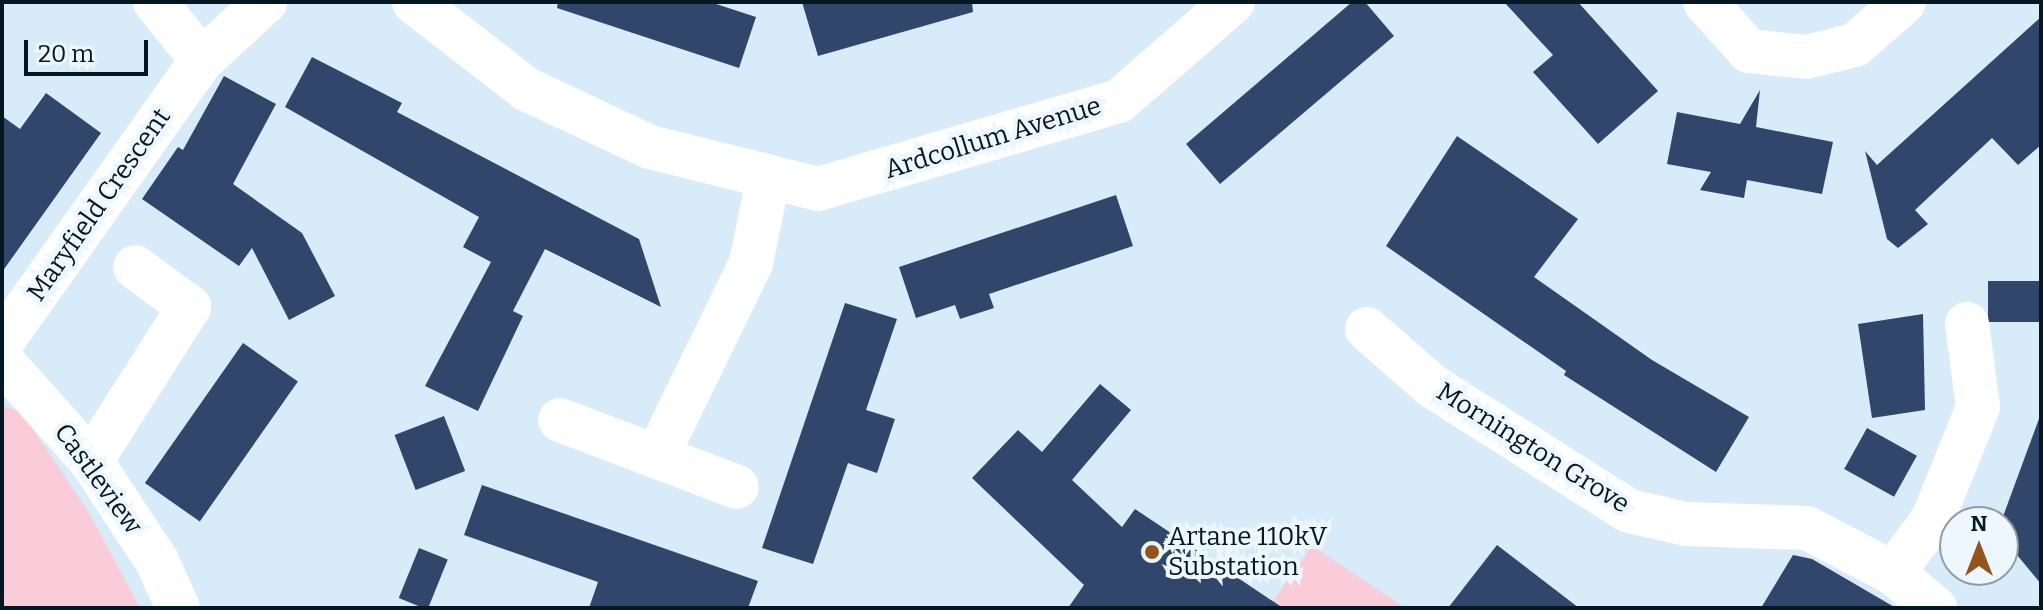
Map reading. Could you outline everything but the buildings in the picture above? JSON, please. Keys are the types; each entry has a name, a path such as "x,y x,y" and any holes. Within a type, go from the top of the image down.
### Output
{"street":[{"path":"155,2 202,60"},
{"name":"Maryfield Crescent","path":"2,342 202,60 265,2"},
{"name":"Ardcollum Avenue","path":"414,2 526,89 650,147 768,180 818,189 1119,101 1233,2"},
{"path":"1705,2 1749,51 1806,57 1855,45 1904,2"},
{"path":"657,456 751,263 768,180"},
{"path":"91,461 189,307 135,267"},
{"path":"1893,573 1933,519 1978,407 1967,324"},
{"name":"Mornington Grove","path":"1367,329 1432,386 1629,511 1686,524 1807,528 1893,573 1935,608"},
{"name":"Castleview","path":"2,361 91,461 157,561 178,608"},
{"path":"560,420 737,487"}],"shaded area":[{"path":"2,406 21,411 91,516 140,608 2,608"},
{"path":"1312,546 1405,608 1268,608"}],"place":[{"name":"Artane 110kV Substation","path":"1152,552"}]}
